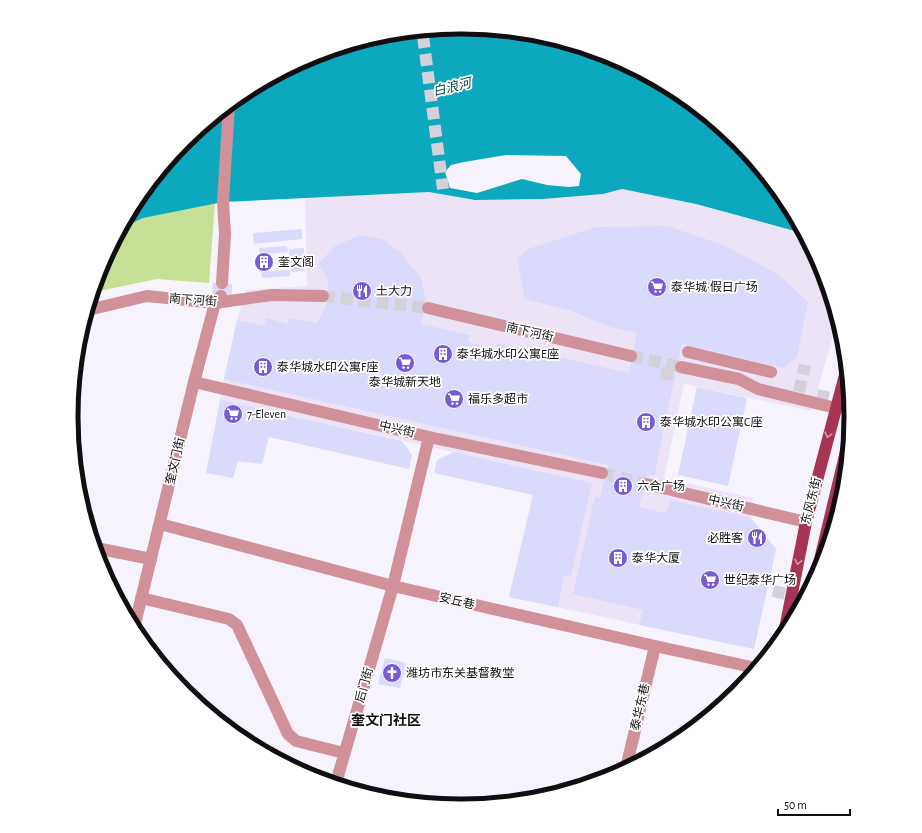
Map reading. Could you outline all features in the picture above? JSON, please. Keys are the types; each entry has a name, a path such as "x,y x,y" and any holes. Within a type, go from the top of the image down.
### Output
{"main road":[{"name":"东风东街","path":"788,615 806,522 842,385"}],"street":[{"path":"222,284 225,236 223,202 229,113"},
{"name":"南下河街","path":"95,308 147,296 218,300 272,295 323,296"},
{"name":"奎文门街","path":"137,619 194,382 218,300"},
{"name":"南下河街","path":"428,308 631,356"},
{"path":"688,352 771,372"},
{"path":"680,370 718,374 817,395"},
{"path":"739,379 758,389 836,408"},
{"name":"中兴街","path":"194,382 429,436 602,473"},
{"name":"后门街","path":"337,779 393,586 429,436"},
{"name":"中兴街","path":"646,484 806,522"},
{"name":"安丘巷","path":"160,524 393,586 751,667"},
{"path":"103,549 151,559"},
{"path":"142,598 229,619 238,625 288,734 296,741 344,753"},
{"name":"泰华东巷","path":"628,761 655,646"}],"shaded area":[{"path":"622,189 696,204 795,231 804,247 823,294 834,333 812,411 684,384 664,478 753,498 751,518 776,549 754,649 509,597 539,471 220,400 237,320 246,290 307,286 305,197 429,192 475,200 543,199 603,194"}],"green space":[{"path":"215,202 209,283 157,279 100,291 118,247 130,225 143,218"}],"water":[{"name":"白浪河","path":"461,34 511,37 560,47 607,63 652,85 674,98 694,113 749,164 779,204 795,231 696,204 622,189 603,194 543,199 475,200 429,192 223,202 143,218 131,224 143,204 173,164 228,113 248,98 270,85 315,63 362,47 411,37","holes":["506,155 566,156 581,174 579,186 569,187 547,185 522,179 477,193 450,188 445,172 451,165"]}],"building":[{"path":"667,226 726,246 779,275 808,302 797,357 783,368 682,344 654,476 647,474 639,507 666,513 671,500 751,518 776,549 754,649 639,625 643,610 573,594 595,496 600,498 608,465 224,379 237,320 265,326 266,318 288,324 290,318 317,323 326,306 329,292 327,278 318,264 336,245 361,235 384,240 401,253 421,278 426,301 421,324 470,335 468,342 496,349 497,343 629,373 637,333 610,327 569,310 525,299 517,259 528,249 596,227"},
{"path":"302,229 302,239 254,244 253,233"},
{"name":"奎文阁","path":"287,246 288,252 267,254 268,271 290,270 290,276 262,278 259,248"},
{"path":"304,248 305,271 291,272 289,249"},
{"path":"213,283 232,284 232,296 212,296"},
{"path":"697,387 747,398 728,486 678,475"},
{"path":"220,400 402,441 412,455 409,469 269,437 262,464 238,461 233,478 206,473"},
{"path":"454,452 592,483 571,576 564,575 558,607 509,597 533,495 434,473 437,460"},
{"name":"潍坊市东关基督教堂","path":"385,658 406,663 400,688 378,684"}],"tunnel":[{"path":"423,36 443,189"},
{"path":"323,296 428,308"},
{"path":"631,356 681,367"},
{"path":"799,392 805,365"},
{"path":"661,373 679,374"},
{"path":"817,395 843,401"},
{"path":"602,473 646,484"},
{"path":"773,591 798,597"}],"place":[{"name":"奎文阁","path":"264,262"},
{"name":"泰华城·假日广场","path":"657,287"},
{"name":"土大力","path":"362,291"},
{"name":"泰华城水印公寓E座","path":"443,354"},
{"name":"泰华城新天地","path":"405,363"},
{"name":"泰华城水印公寓F座","path":"263,367"},
{"name":"福乐多超市","path":"454,399"},
{"name":"7-Eleven","path":"233,414"},
{"name":"泰华城水印公寓C座","path":"646,422"},
{"name":"六合广场","path":"623,486"},
{"name":"必胜客","path":"757,538"},
{"name":"泰华大厦","path":"618,558"},
{"name":"世纪泰华广场","path":"710,580"},
{"name":"潍坊市东关基督教堂","path":"392,673"}],"district":[{"name":"奎文门社区","path":"386,721"}]}
